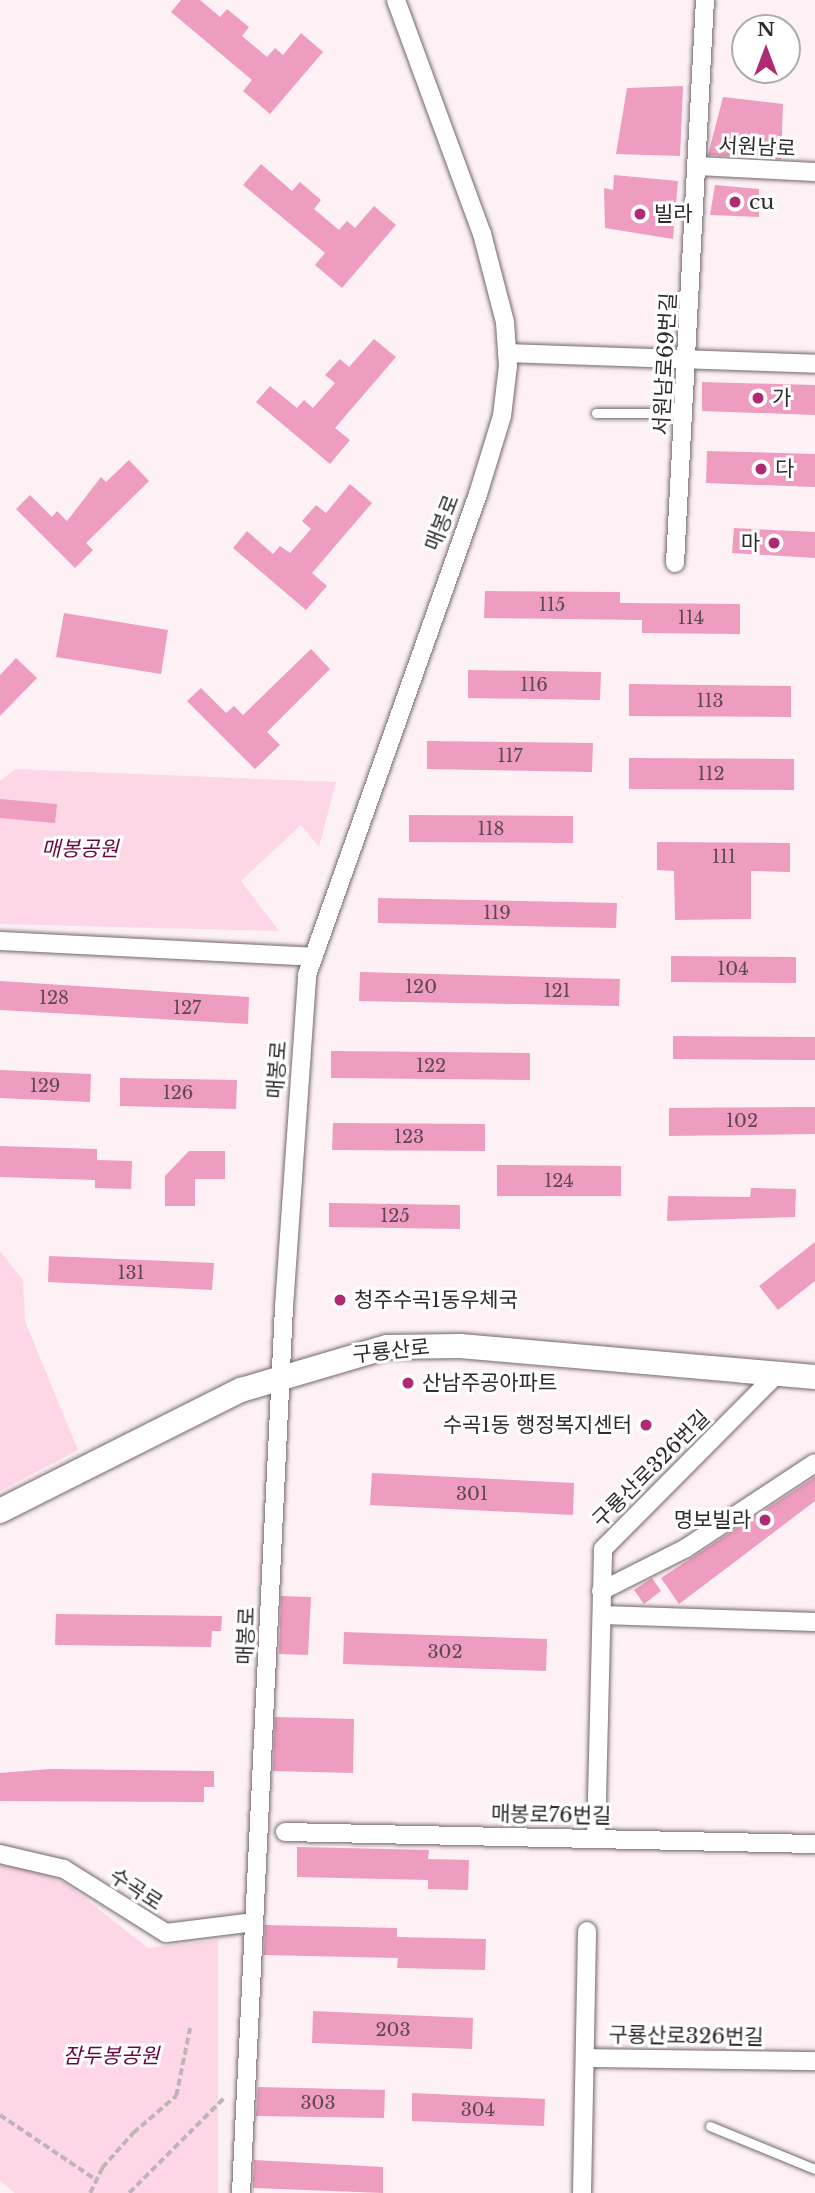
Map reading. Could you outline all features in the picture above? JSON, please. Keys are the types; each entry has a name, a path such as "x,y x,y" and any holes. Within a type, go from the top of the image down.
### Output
{"street":[{"name":"매봉로","path":"240,2193 302,1022 314,957 478,495 502,416 507,353 482,234 396,0"},
{"name":"서원남로69번길","path":"675,563 688,361 705,0"},
{"name":"서원남로","path":"697,166 815,172"},
{"path":"507,353 815,364"},
{"path":"0,941 314,957"},
{"name":"구룡산로","path":"0,1511 166,1425 282,1376 355,1352 414,1345 815,1377"},
{"name":"구룡산로326번길","path":"596,1839 603,1549 777,1374"},
{"path":"601,1591 686,1548 815,1463"},
{"path":"602,1615 813,1622"},
{"name":"매봉로76번길","path":"285,1832 815,1844"},
{"name":"수곡로","path":"0,1854 64,1869 166,1933 254,1922"},
{"name":"구룡산로326번길","path":"582,2193 587,1931"},
{"name":"구룡산로326번길","path":"586,2058 815,2061"}],"lane":[{"path":"596,413 685,412"},
{"path":"710,2126 815,2169"}],"path":[{"path":"90,2193 95,2179 133,2133 176,2096 190,2028"},
{"path":"129,2193 225,2097"},
{"path":"0,2115 95,2179"}],"green space":[{"name":"매봉공원","path":"15,769 336,782 319,847 301,825 241,881 279,931 0,924 0,781"},
{"path":"0,1251 23,1280 25,1321 78,1450 0,1491"},
{"name":"잠두봉공원","path":"0,1865 38,1870 68,1885 148,1948 218,1940 218,2193 15,2193 0,2181"}],"building":[{"path":"181,0 200,0 220,17 227,9 249,27 242,36 267,57 275,48 283,55 301,33 323,52 270,114 243,91 252,80 171,12"},
{"path":"683,86 680,156 616,154 627,88"},
{"path":"723,97 783,104 781,159 708,155"},
{"path":"261,164 292,191 300,182 321,200 314,209 339,230 347,221 355,228 374,206 396,225 342,288 315,265 325,253 243,185"},
{"name":"빌라","path":"614,175 678,181 673,239 605,228 604,188 613,190"},
{"name":"cu","path":"715,185 759,189 759,217 710,215"},
{"path":"374,339 396,357 335,428 350,440 330,464 256,402 270,386 297,408 304,400 313,408 335,383 325,375 340,359 349,367"},
{"name":"가","path":"702,382 815,385 815,415 702,411"},
{"name":"다","path":"707,451 815,454 815,487 706,483"},
{"path":"129,460 149,481 86,543 93,550 75,568 16,509 30,495 52,517 57,511 67,521 101,477 106,482"},
{"path":"350,484 372,503 312,573 327,586 306,610 233,548 247,531 273,554 280,546 290,553 311,529 302,521 316,505 326,513"},
{"name":"마","path":"734,528 815,532 815,558 732,553"},
{"path":"485,591 620,592 620,603 740,604 740,634 642,633 642,620 484,618"},
{"path":"64,613 168,630 161,674 56,657"},
{"path":"311,649 330,669 267,732 280,745 255,769 187,701 201,688 226,713 234,706 243,715"},
{"path":"16,658 37,678 0,716 0,675"},
{"path":"468,670 601,672 600,700 468,698"},
{"path":"629,684 791,686 791,717 629,716"},
{"path":"427,741 593,743 592,772 427,769"},
{"path":"629,758 794,759 794,790 629,789"},
{"path":"0,799 57,804 55,823 0,818"},
{"path":"409,815 573,816 573,843 409,842"},
{"path":"657,842 790,843 790,872 751,871 751,919 675,920 674,871 657,870"},
{"path":"378,898 617,903 616,928 378,923"},
{"path":"671,956 796,957 796,983 671,982"},
{"path":"360,972 620,979 619,1006 359,1001"},
{"path":"0,981 249,997 248,1024 0,1010"},
{"path":"673,1036 815,1037 815,1060 673,1059"},
{"path":"331,1051 530,1053 530,1080 331,1078"},
{"path":"0,1070 91,1074 90,1102 0,1098"},
{"path":"120,1078 237,1080 236,1109 120,1106"},
{"path":"815,1107 815,1134 669,1136 669,1108"},
{"path":"333,1123 485,1124 485,1151 332,1150"},
{"path":"0,1146 97,1149 97,1160 132,1161 131,1189 95,1188 95,1180 0,1177"},
{"path":"189,1151 225,1151 225,1179 195,1179 195,1206 165,1206 165,1176"},
{"path":"497,1165 621,1166 621,1196 497,1196"},
{"path":"751,1188 796,1189 795,1217 667,1221 668,1196 750,1197"},
{"path":"329,1203 460,1205 460,1229 329,1227"},
{"path":"815,1242 815,1281 778,1310 759,1286"},
{"path":"49,1256 214,1263 212,1290 48,1282"},
{"path":"372,1473 574,1483 573,1515 370,1505"},
{"name":"명보빌라","path":"815,1477 815,1501 679,1604 661,1578"},
{"path":"652,1578 661,1591 644,1604 634,1590"},
{"path":"281,1596 311,1597 308,1655 279,1654"},
{"path":"56,1614 222,1616 221,1631 212,1631 211,1647 55,1645"},
{"path":"344,1632 547,1639 546,1671 343,1664"},
{"path":"275,1717 354,1719 353,1773 273,1771"},
{"path":"50,1769 214,1771 214,1787 204,1787 204,1802 0,1801 0,1773"},
{"path":"297,1847 429,1850 428,1859 469,1860 468,1890 428,1889 428,1880 297,1877"},
{"path":"265,1925 397,1928 397,1937 486,1939 485,1970 397,1968 398,1958 264,1955"},
{"path":"313,2011 473,2018 472,2049 312,2043"},
{"path":"258,2087 385,2090 384,2118 256,2116"},
{"path":"412,2093 545,2099 544,2126 412,2121"},
{"path":"254,2160 383,2167 383,2193 253,2188"}],"place":[{"name":"cu","path":"735,202"},
{"name":"빌라","path":"640,214"},
{"name":"가","path":"758,398"},
{"name":"다","path":"761,469"},
{"name":"마","path":"774,543"},
{"name":"청주수곡1동우체국","path":"340,1300"},
{"name":"산남주공아파트","path":"408,1383"},
{"name":"수곡1동 행정복지센터","path":"646,1425"},
{"name":"명보빌라","path":"765,1520"}]}
